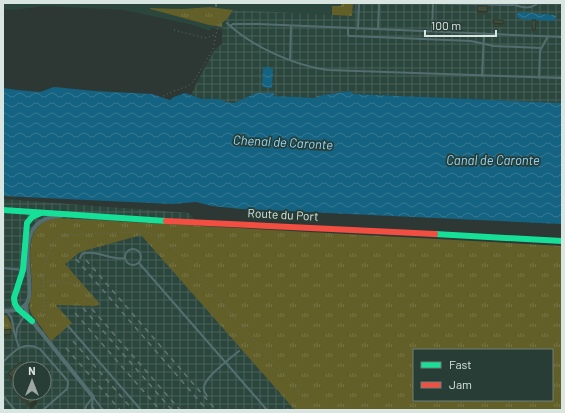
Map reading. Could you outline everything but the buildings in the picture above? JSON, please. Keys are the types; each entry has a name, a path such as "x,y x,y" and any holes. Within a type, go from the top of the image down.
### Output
{"street":[{"name":"Route du Port","path":"3,211 562,241"},
{"path":"3,211 28,214 32,217 34,228"},
{"path":"25,314 29,295 26,272 26,226 32,217 42,212"},
{"path":"90,216 56,216 46,218 39,222 29,238 26,272 14,298 18,309 32,321 93,397"},
{"path":"4,311 18,309 26,304"}],"lane":[{"path":"358,29 359,3"},
{"path":"378,29 379,3"},
{"path":"432,31 433,3 515,5 521,8 530,8 538,3"},
{"path":"227,23 238,33 263,48 309,67 328,70 562,78"},
{"path":"230,26 233,24 562,37"},
{"path":"290,60 291,26"},
{"path":"348,28 348,34 351,36 471,41 494,46 541,48"},
{"path":"482,76 484,33"},
{"path":"539,78 541,48 548,36"},
{"path":"125,258 128,251 136,250 141,256 139,263"},
{"path":"80,258 82,254 89,253 125,258"},
{"path":"125,258 129,264 134,265 139,263"},
{"path":"139,263 267,410"},
{"path":"3,268 26,272"},
{"path":"4,311 13,319 14,333 19,348"},
{"path":"16,338 17,328 25,314"},
{"path":"68,326 141,410"},
{"path":"3,362 19,348 28,346 36,347 40,349 67,380 67,389 43,410"},
{"path":"207,396 203,390 205,383 212,374 239,351"},
{"path":"3,396 15,410"},
{"path":"93,397 93,410"},
{"path":"85,410 86,406 93,397"},
{"path":"93,397 103,410"}],"path":[{"path":"163,96 174,90 188,86 194,81 212,52 220,21 216,13 216,4"},
{"path":"174,30 206,38 216,34"},
{"path":"68,326 51,321 45,314 43,282 44,267 49,252 57,239 63,235 133,232 151,233 178,252 315,410"},
{"path":"26,272 43,276"},
{"path":"43,282 59,281 70,283 79,288 98,305"}],"shaded area":[{"path":"3,3 341,3 341,6 332,6 332,15 278,13 210,7 182,9 150,8 209,25 222,27 222,30 211,28 210,31 193,25 124,10 46,6 13,10 3,9"},
{"path":"353,3 562,3 562,103 353,94 349,91 317,96 317,98 273,96 274,93 256,93 234,103 218,99 202,99 191,95 215,49 222,44 222,23 227,19 233,10 352,16"},
{"path":"3,199 189,213 360,410 3,410"}],"green space":[{"path":"341,3 353,3 352,16 332,15 332,6 341,6"},
{"path":"210,7 233,10 227,19 222,23 222,27 209,25 150,9 182,9"},
{"path":"57,218 562,246 562,410 295,410 141,235 80,252 65,264 100,304 96,306 56,305 72,323 51,341 30,310 32,292 30,263 31,244 36,229 42,223"},
{"path":"3,314 9,319 13,331 3,332"}],"water":[{"path":"520,12 556,16 554,21 520,19 517,17 517,14"},
{"path":"264,67 273,69 272,88 262,86"},
{"name":"Canal de Caronte","path":"54,87 152,94 170,100 185,93 202,99 218,99 234,103 256,93 274,93 274,96 317,98 317,96 350,91 353,94 562,103 562,224 241,209 212,206 196,202 172,204 3,196 3,88 40,92"}],"railway":[{"path":"76,259 207,410"},
{"path":"86,260 216,410"},
{"path":"83,308 172,410"},
{"path":"92,309 180,410"},
{"path":"75,313 160,410"},
{"path":"73,341 133,410"},
{"path":"66,348 120,410"}],"traffic: fast":[{"path":"3,210 166,221"},
{"path":"32,321 18,309 14,298 23,270 27,223 32,217 41,213"},
{"path":"435,234 562,241"}],"traffic: jam":[{"path":"166,221 435,234"}],"water label":[{"name":"Chenal de Caronte","path":"283,142"}]}
